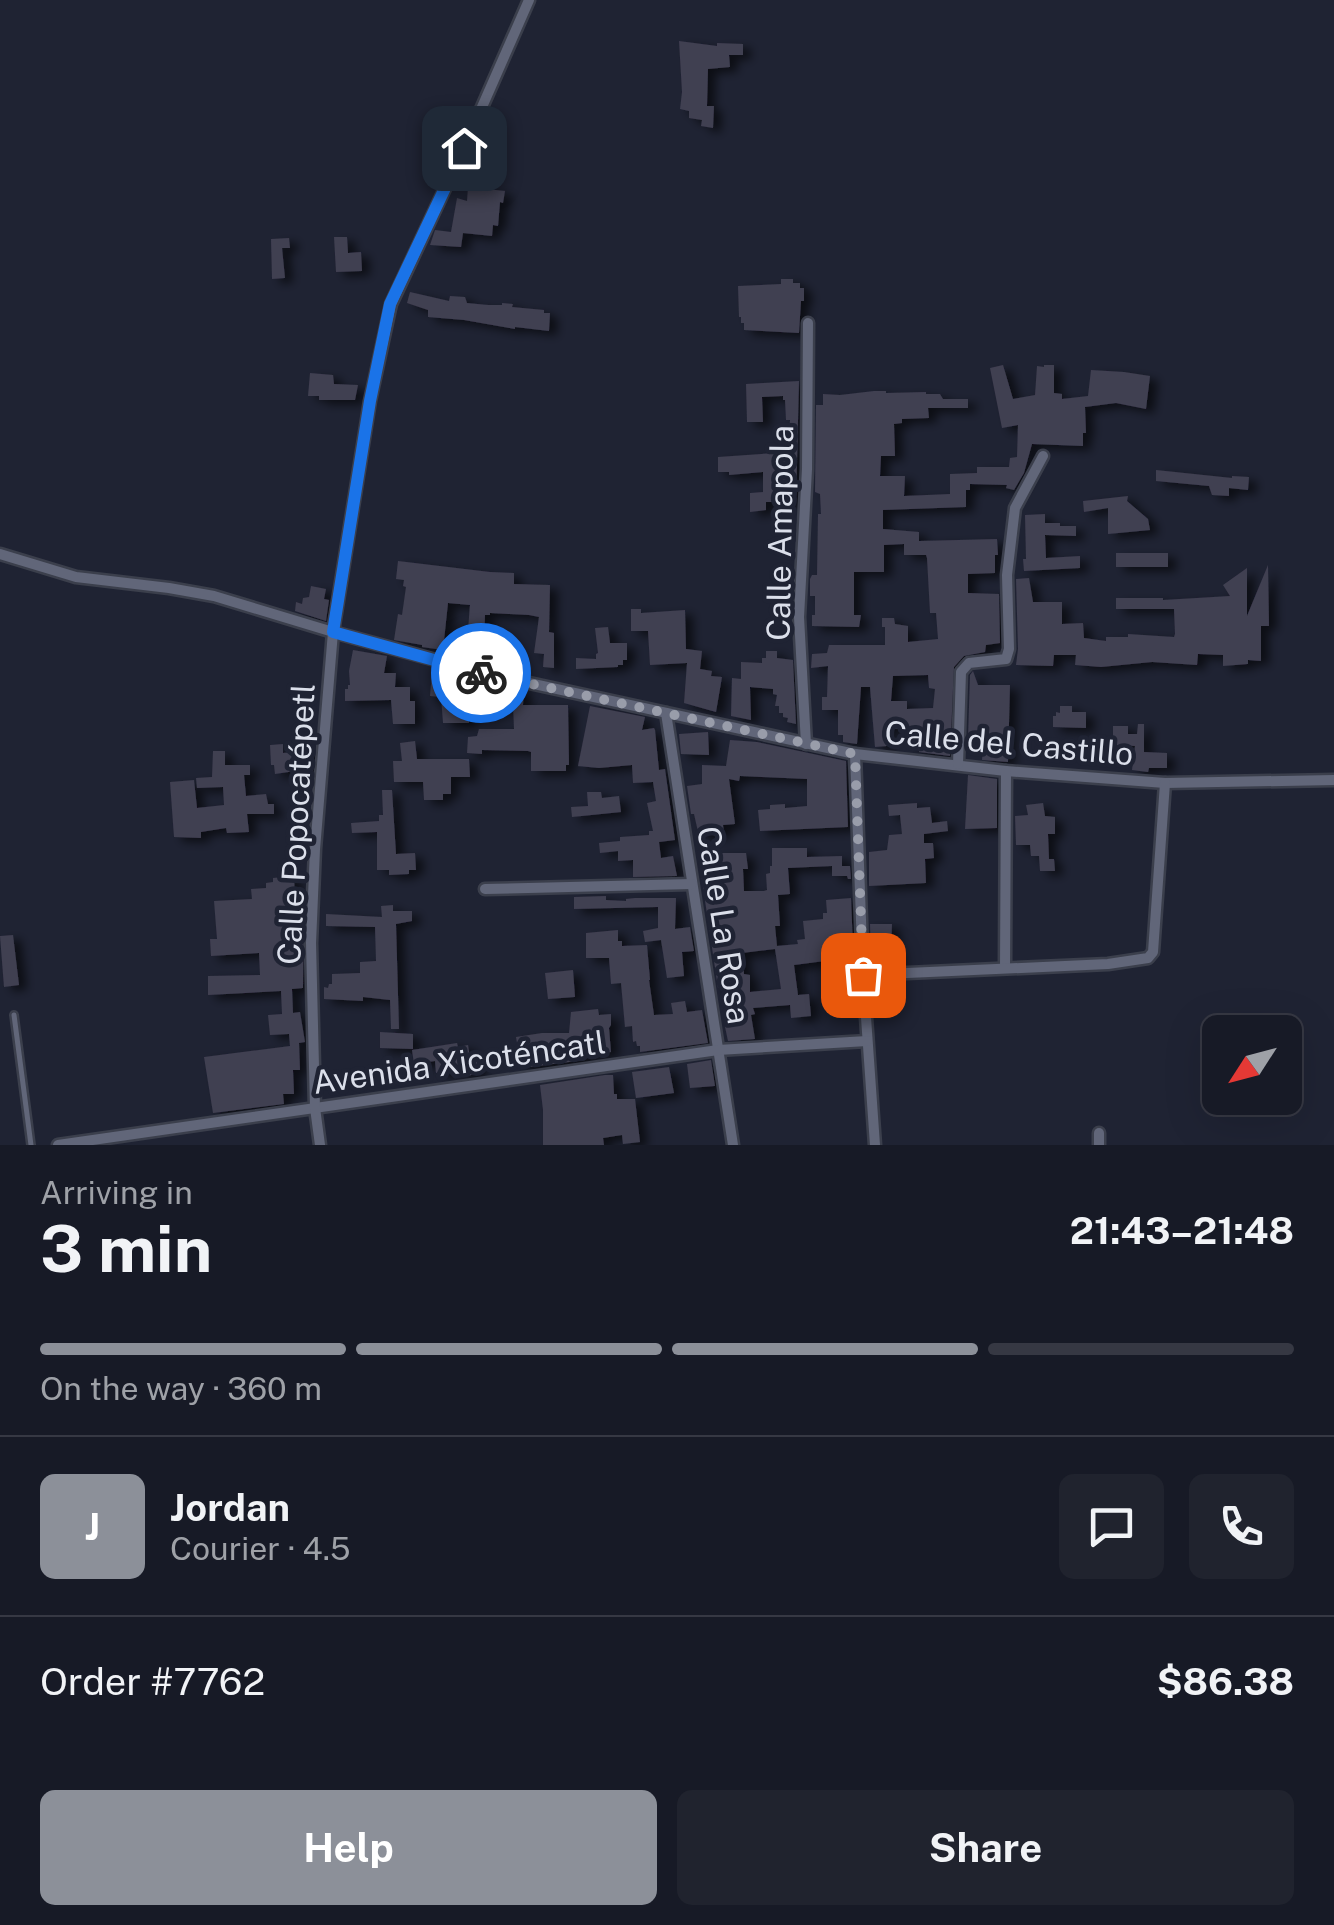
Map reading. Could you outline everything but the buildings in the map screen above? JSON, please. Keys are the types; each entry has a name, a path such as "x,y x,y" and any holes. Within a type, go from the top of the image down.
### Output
{"street":[{"name":"Calle Popocatépetl","path":"320,1145 315,1108 314,887 333,632 370,401 390,304 529,0"},
{"name":"Calle Amapola","path":"806,744 799,617 808,469 808,323"},
{"path":"958,764 961,672 970,664 1006,659 1007,575 1015,508 1043,456"},
{"path":"0,554 76,577 214,596 333,632"},
{"name":"Calle del Castillo","path":"333,632 483,673 855,754 1165,783 1334,780"},
{"name":"Calle La Rosa","path":"666,713 732,1145"},
{"path":"855,754 863,975 875,1145"},
{"path":"1005,968 1006,770"},
{"path":"863,975 1108,964 1148,958 1153,952 1165,783"},
{"path":"485,889 692,884"},
{"name":"Avenida Xicoténcatl","path":"58,1145 718,1050 867,1041"}],"lane":[{"path":"14,1016 31,1145"}],"way so far":[{"path":"481,673 855,754 863,975"}],"route":[{"path":"464,148 390,304 370,401 333,632 481,673"}]}
